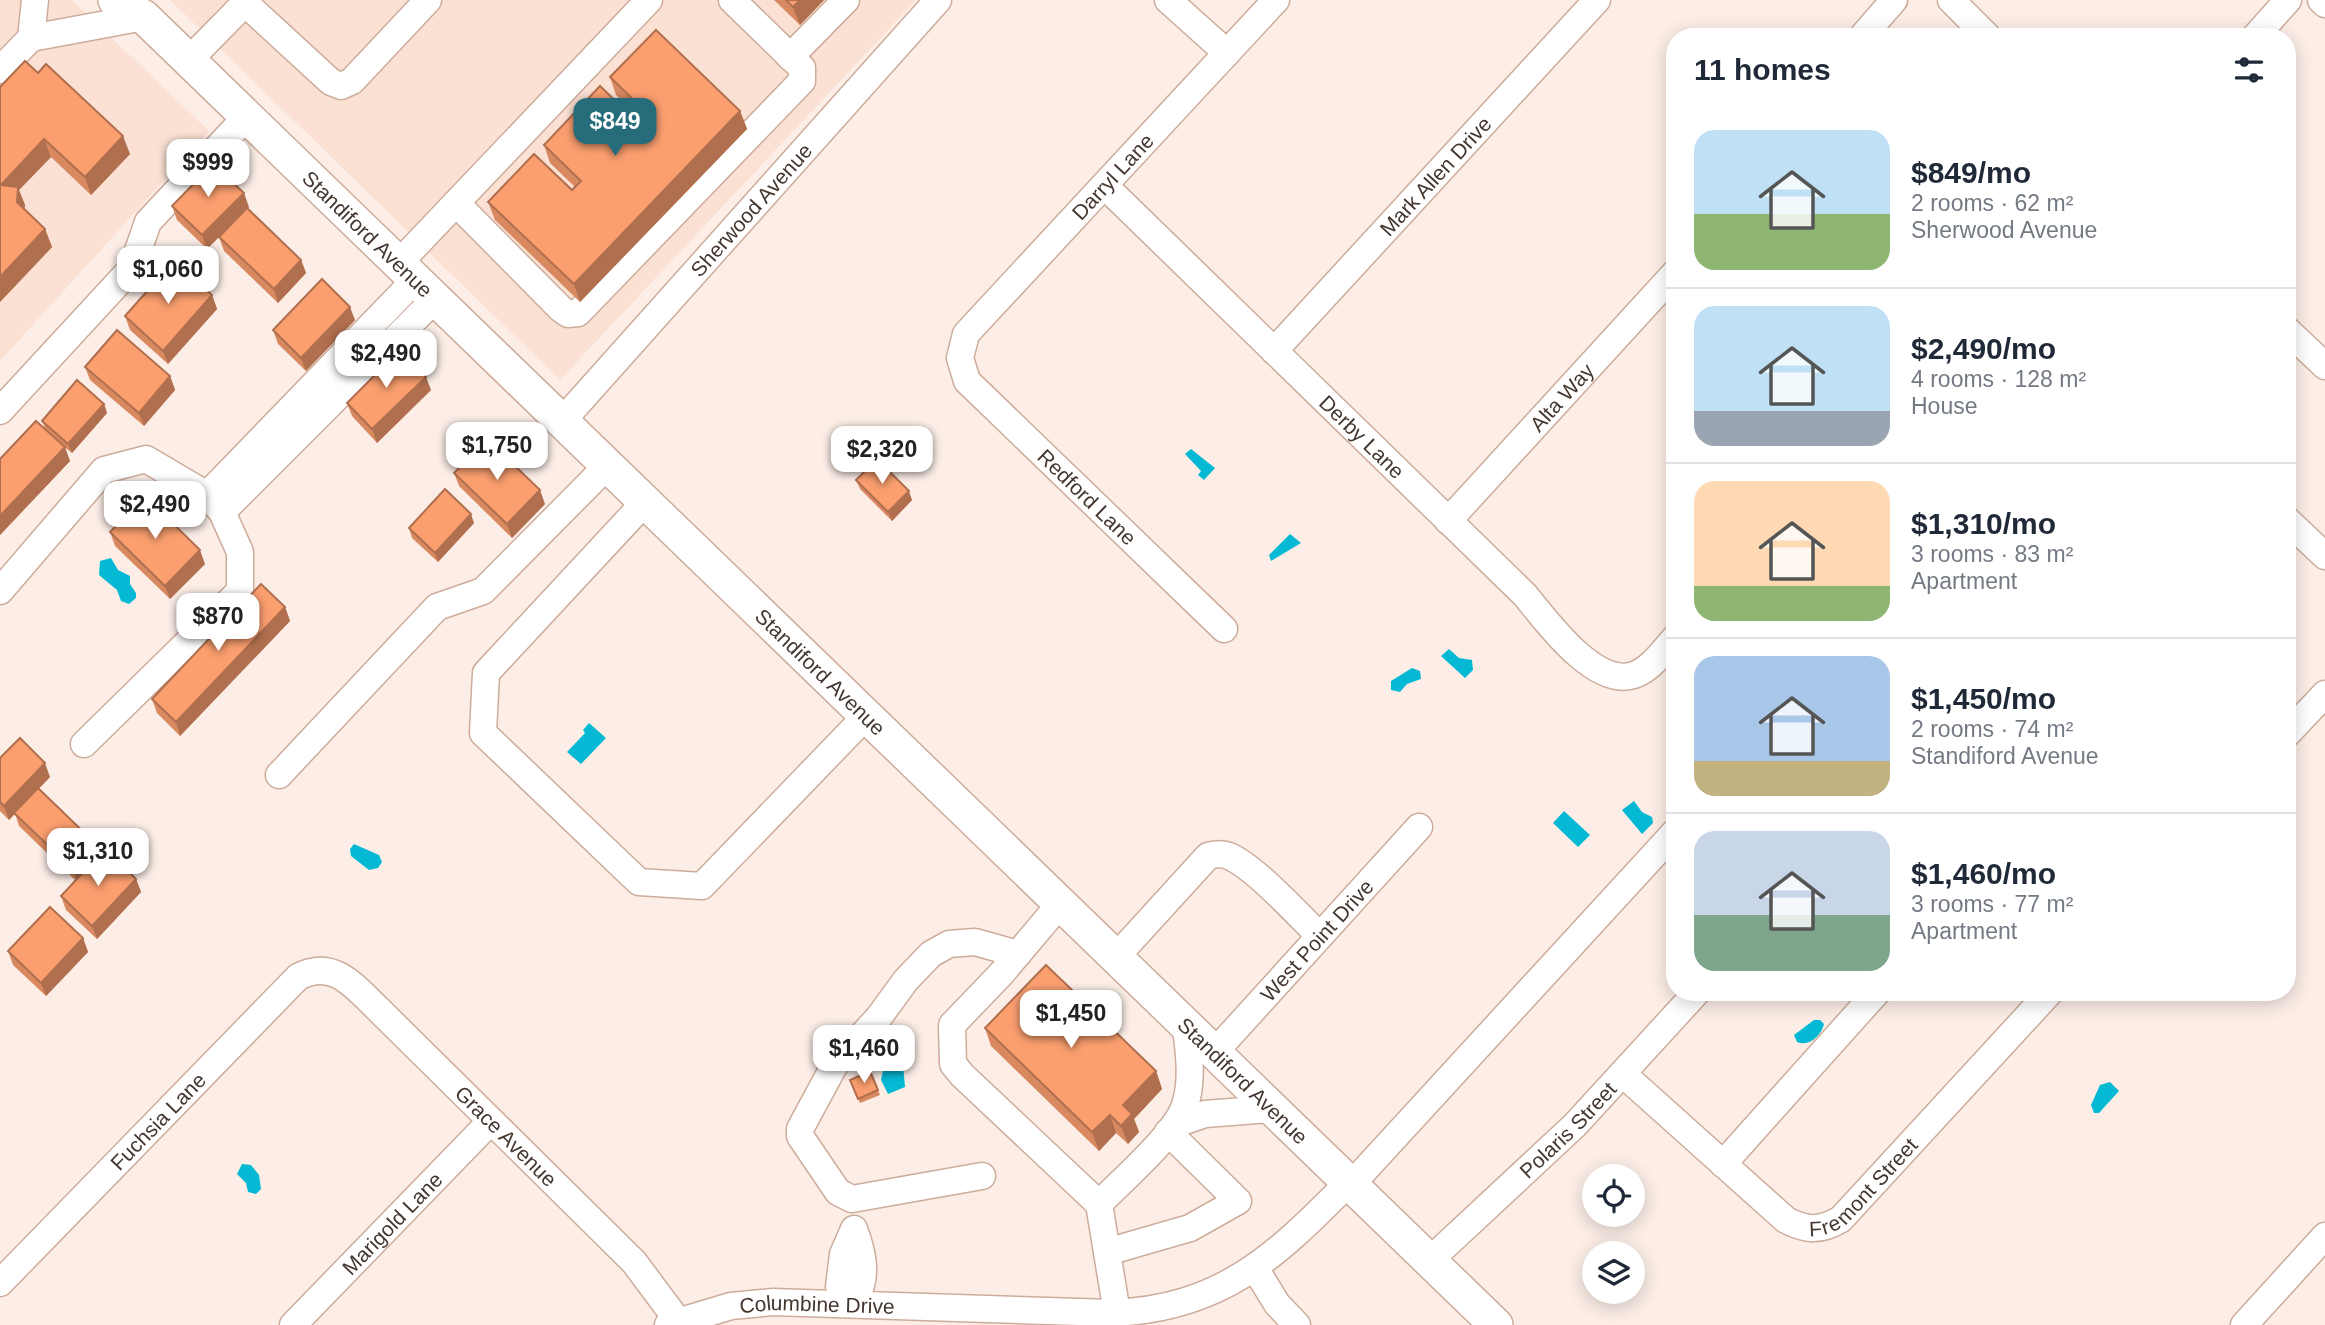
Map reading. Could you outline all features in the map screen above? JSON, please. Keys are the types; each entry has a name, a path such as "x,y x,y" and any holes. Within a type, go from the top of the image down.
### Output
{"main road":[{"name":"Standiford Avenue","path":"115,0 140,9 189,60 563,420 1186,1028 1496,1325"}],"street":[{"path":"31,38 35,0"},
{"path":"189,60 247,2 331,82 341,86 352,81 428,0"},
{"path":"215,503 417,280 456,203 649,0"},
{"path":"456,203 561,309 568,314 578,313 802,81 802,68 732,0"},
{"path":"790,57 846,0"},
{"name":"Sherwood Avenue","path":"563,420 938,0"},
{"path":"1168,0 1227,53"},
{"name":"Darryl Lane","path":"960,358 966,334 1276,0"},
{"path":"1870,28 1894,0"},
{"path":"1951,0 1979,28"},
{"path":"2263,28 2288,0"},
{"path":"2321,0 2325,4"},
{"name":"Mark Allen Drive","path":"1274,351 1581,5"},
{"path":"0,71 31,38 140,9"},
{"path":"0,411 132,268 148,222 247,116"},
{"name":"Derby Lane","path":"1105,186 1448,521 1590,665 1602,673 1622,677 1636,675 1666,648"},
{"name":"Alta Way","path":"1448,521 1666,283"},
{"path":"2296,339 2325,366"},
{"name":"Redford Lane","path":"960,358 967,381 1224,629"},
{"path":"0,592 104,470 146,459 215,503 240,552 240,591 84,744"},
{"path":"279,775 437,607 483,591 608,465"},
{"path":"646,501 486,673 483,733 639,883 702,886 866,716"},
{"path":"2296,529 2325,556"},
{"path":"2296,715 2325,694"},
{"name":"West Point Drive","path":"1213,1054 1419,827"},
{"name":"Columbine Drive","path":"673,1323 731,1306 773,1302 1113,1317 1193,1298 1255,1268 1290,1242 1348,1185 1666,842"},
{"path":"1115,958 1208,856 1217,854 1228,855 1244,865 1320,936"},
{"path":"1060,904 1018,954 952,1024 953,1064 962,1076 1099,1204 1113,1317"},
{"path":"982,1176 852,1199 838,1192 800,1136 800,1129 834,1066 879,1017 905,980 932,954 949,944 975,942 1018,954"},
{"name":"Grace Avenue","path":"321,970 344,976 634,1262 673,1323"},
{"name":"Fuchsia Lane","path":"0,1283 298,977 321,970"},
{"name":"Polaris Street","path":"1429,1261 1575,1125 1624,1075 1689,1001"},
{"path":"1723,1164 1869,1001"},
{"name":"Fremont Street","path":"1624,1075 1786,1220 1800,1228 1828,1227 1841,1219 2042,1001"},
{"path":"1099,1204 1172,1128 1185,1104 1188,1080 1186,1028"},
{"path":"1172,1128 1205,1114 1270,1109"},
{"name":"Marigold Lane","path":"293,1325 491,1121"},
{"path":"1107,1252 1190,1228 1238,1201 1172,1128"},
{"path":"852,1199 855,1229 863,1254 863,1288 852,1304"},
{"path":"2244,1325 2325,1237"},
{"path":"1255,1268 1277,1304 1297,1325"}],"shaded area":[{"path":"0,0 72,0 209,131 0,361"},
{"path":"170,0 916,0 560,380"}],"water":[{"path":"1191,449 1215,468 1204,480 1198,475 1201,471 1185,454"},
{"path":"1290,534 1301,543 1271,561 1269,555"},
{"path":"111,558 118,570 130,576 130,584 136,598 129,604 121,601 117,590 99,575 100,561"},
{"path":"1449,649 1459,658 1472,660 1473,670 1465,678 1441,656"},
{"path":"1412,668 1420,671 1421,679 1407,684 1400,692 1391,690 1391,681"},
{"path":"589,723 606,738 581,764 567,752 585,733 583,730"},
{"path":"1634,801 1642,812 1652,817 1653,823 1642,834 1622,810"},
{"path":"1564,811 1590,835 1578,847 1553,823"},
{"path":"354,844 379,855 382,862 378,868 369,870 351,856 350,849"},
{"path":"1814,1020 1820,1020 1824,1024 1820,1033 1810,1042 1797,1042 1794,1035"},
{"path":"891,1049 902,1053 905,1087 888,1094 881,1080 887,1052"},
{"path":"2110,1082 2119,1091 2099,1113 2094,1113 2091,1105 2100,1085"},
{"path":"242,1164 251,1165 259,1175 261,1189 256,1194 248,1192 246,1183 237,1174"}],"building":[{"path":"786,0 800,0 793,7"},
{"path":"656,30 740,111 574,284 488,202 534,154 572,190 581,181 544,145 600,86 637,122 646,112 610,77"},
{"path":"25,61 38,73 46,64 123,136 85,177 44,139 1,185 18,187 17,202 45,229 0,277 0,87"},
{"path":"213,164 244,193 202,235 172,206"},
{"path":"247,208 301,260 274,289 219,237"},
{"path":"174,261 212,295 163,351 125,316"},
{"path":"322,279 350,307 301,358 273,330"},
{"path":"117,330 170,376 139,413 85,367"},
{"path":"400,350 426,377 372,429 347,403"},
{"path":"77,380 104,404 68,444 42,421"},
{"path":"36,421 65,447 0,516 0,459"},
{"path":"487,439 540,490 507,524 454,473"},
{"path":"877,459 909,491 888,512 856,480"},
{"path":"445,489 471,514 435,553 409,528"},
{"path":"145,496 200,550 165,586 110,532"},
{"path":"261,584 285,607 176,722 152,699"},
{"path":"20,738 45,763 4,806 0,802 0,758"},
{"path":"38,788 97,845 73,869 14,813"},
{"path":"105,849 136,879 92,926 61,896"},
{"path":"50,907 83,938 41,983 8,951"},
{"path":"1046,965 1156,1071 1123,1105 1132,1114 1121,1126 1110,1115 1092,1132 985,1028"},
{"path":"870,1071 878,1090 858,1099 850,1080"}]}
